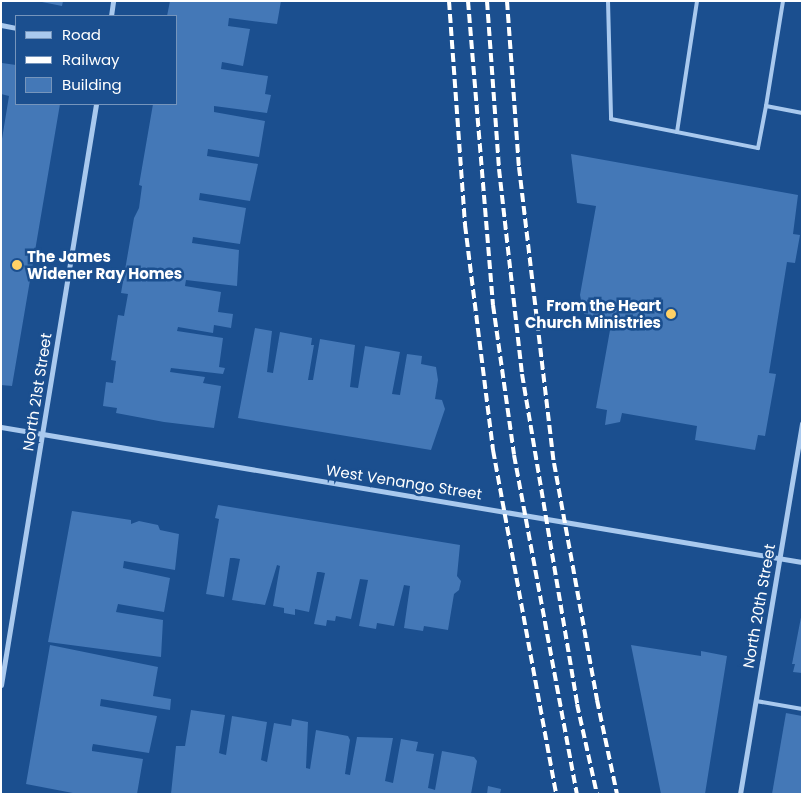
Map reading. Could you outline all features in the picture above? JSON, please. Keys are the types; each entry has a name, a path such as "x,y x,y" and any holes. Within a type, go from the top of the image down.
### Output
{"street":[{"path":"111,15 114,1"},
{"path":"1,25 15,28"},
{"name":"North 21st Street","path":"1,685 96,105"},
{"name":"North 20th Street","path":"740,794 802,423"},
{"name":"West Venango Street","path":"1,427 802,562"}],"lane":[{"path":"608,1 611,120 758,148 783,1"},
{"path":"677,132 697,1"},
{"path":"766,106 802,114"},
{"path":"756,700 802,709"}],"building":[{"path":"37,1 63,1 62,6"},
{"path":"170,1 281,1 277,24 229,18 228,26 250,29 243,66 222,62 221,69 268,76 265,94 271,95 267,113 214,106 214,112 265,121 259,157 208,149 207,156 258,164 250,201 200,193 199,200 246,208 240,244 193,237 192,243 239,250 237,286 186,280 185,286 221,292 218,312 233,314 231,328 214,325 213,333 178,327 177,331 223,338 219,367 225,368 223,374 171,368 170,372 205,377 203,383 221,386 214,428 164,422 116,413 117,408 103,406 106,382 113,383 116,361 111,360 118,315 124,316 128,294 121,293 134,218 139,208 142,186 139,185 153,105 178,105 178,15 167,15"},
{"name":"The James Widener Ray Homes","path":"2,63 15,65 15,105 60,105 12,386 1,385 1,145 9,96 1,94"},
{"path":"571,154 798,195 793,234 800,235 795,263 787,262 769,373 776,374 765,436 758,435 755,450 695,440 697,426 622,413 620,422 605,425 607,410 596,408 612,319 584,314 580,295 596,206 577,203"},
{"path":"255,328 272,331 267,372 273,373 280,332 312,338 311,345 314,345 308,380 313,380 320,339 355,345 350,387 358,388 365,346 400,352 392,394 400,395 407,354 422,356 421,364 436,367 438,380 435,399 442,400 445,409 431,450 238,418"},
{"path":"218,505 460,545 457,576 461,581 459,590 454,594 448,630 424,626 423,631 404,628 410,586 404,585 394,626 377,623 376,629 359,626 368,580 360,579 351,619 336,616 335,621 327,620 326,626 314,624 325,573 320,572 317,572 309,612 295,609 295,615 284,613 284,608 273,606 280,566 277,565 265,605 232,600 240,559 234,558 230,558 224,597 206,594 219,519 215,518"},
{"path":"72,511 131,520 131,524 139,521 158,525 160,530 179,534 175,570 124,561 123,568 170,578 164,612 118,604 116,612 163,620 161,657 48,642"},
{"path":"802,612 802,673 793,672 795,664 792,664"},
{"path":"50,645 158,667 153,696 171,699 170,710 101,699 100,706 157,716 149,753 93,744 92,748 92,751 143,759 137,794 78,794 26,784"},
{"path":"631,645 701,656 701,651 727,656 705,794 661,794"},
{"path":"191,710 225,715 219,753 226,755 232,716 267,722 261,760 267,762 274,723 291,726 292,719 308,722 306,768 310,769 316,730 348,736 350,740 345,774 350,775 357,737 393,738 385,781 393,783 401,739 418,742 416,751 434,754 428,788 435,790 442,751 474,757 477,761 471,794 171,794 176,746 185,746"},
{"path":"786,713 802,716 802,794 772,794"},
{"path":"488,786 501,789 500,794 487,794"}],"railway":[{"path":"449,1 465,225 493,450 556,794"},
{"path":"468,1 493,305 514,455 577,794"},
{"path":"487,1 499,169 522,374 577,704 597,794"},
{"path":"507,1 519,167 554,463 597,700 617,794"}],"place":[{"name":"The James Widener Ray Homes","path":"17,265"},
{"name":"From the Heart Church Ministries","path":"671,314"}]}
